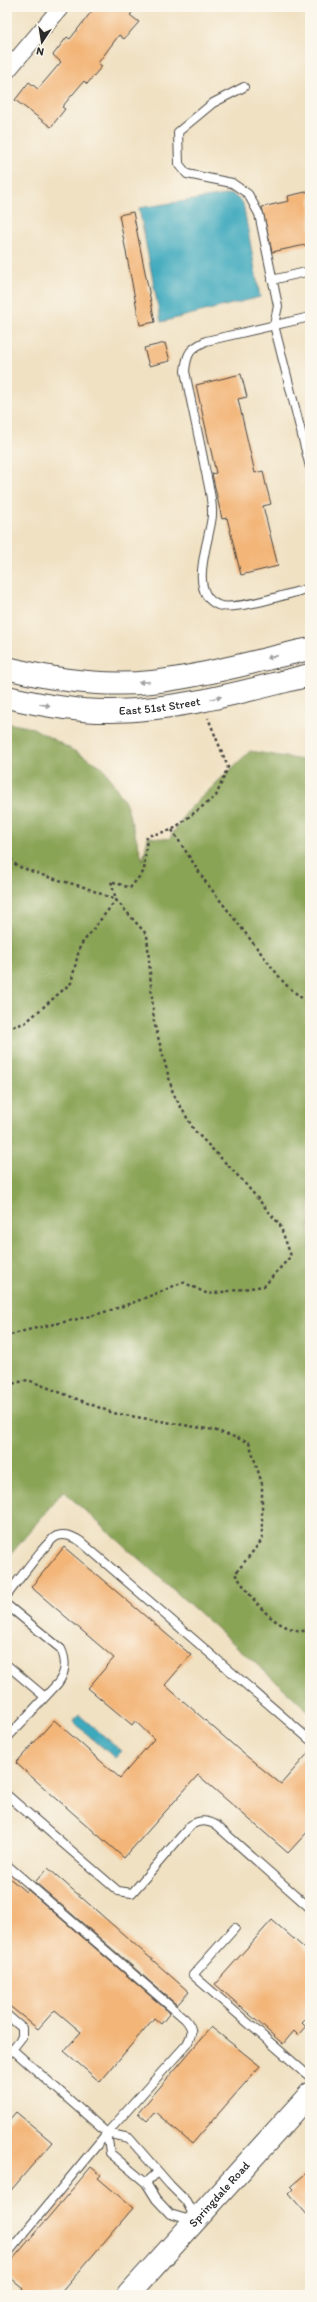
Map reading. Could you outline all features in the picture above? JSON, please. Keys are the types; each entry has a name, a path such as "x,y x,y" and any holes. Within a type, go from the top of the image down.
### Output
{"street":[{"path":"7,71 62,7"},
{"name":"East 51st Street","path":"7,668 77,682 152,682 310,649"},
{"name":"East 51st Street","path":"7,697 74,710 112,711 157,708 202,701 310,675"},
{"name":"Springdale Road","path":"128,2295 307,2103"}],"lane":[{"path":"244,87 213,103 178,132 179,164 187,174 232,183 248,194 259,214 278,306 274,325 310,466"},
{"path":"272,280 310,271"},
{"path":"310,317 206,341 192,348 186,358 185,371 211,499 211,527 202,560 203,585 208,597 218,605 240,606 310,588"},
{"path":"301,431 310,429"},
{"path":"7,1595 50,1541 55,1537 63,1535 72,1536 80,1541 310,1740"},
{"path":"7,1605 61,1649 65,1657 64,1675 45,1698 7,1738"},
{"path":"7,1665 45,1698"},
{"path":"7,1795 118,1892 125,1894 132,1893 191,1825 199,1821 209,1821 216,1825 310,1908"},
{"path":"7,1865 185,2019 192,2027 192,2035 186,2044 107,2133 7,2254"},
{"path":"235,1928 193,1975 310,2077"},
{"path":"7,2015 22,2028 22,2037 7,2056"},
{"path":"13,2050 107,2133 128,2138 186,2201 197,2222"},
{"path":"107,2133 110,2153 146,2183 156,2199 170,2214 197,2222"},
{"path":"146,2183 158,2172"}],"path":[{"path":"116,900 111,881 130,888 144,871 147,836 172,830 216,796 228,767 202,701"},
{"path":"172,830 205,881 285,984 310,1005"},
{"path":"7,854 17,866 48,877 84,887 116,900 147,935 154,1022 174,1093 194,1130 242,1180 280,1225 291,1256 264,1286 208,1294 183,1282 134,1303 73,1320 31,1328 7,1336"},
{"path":"7,1028 25,1023 71,983 80,946 116,900"},
{"path":"7,1385 28,1380 113,1413 214,1430 249,1442 262,1484 262,1540 235,1574 264,1613 296,1632 310,1631"}],"green space":[{"path":"7,723 33,728 103,767 126,804 143,861 148,837 169,839 188,810 250,751 303,760 310,757 310,1712 63,1491 7,1559"}],"water":[{"path":"232,194 243,203 260,297 161,322 139,208"},
{"path":"79,1715 122,1751 115,1758 73,1722"}],"building":[{"path":"95,7 137,7 130,15 139,22 124,39 119,35 98,63 102,66 87,84 84,81 62,107 65,109 51,127 15,100 29,82 38,89 61,62 53,55 67,37 70,39"},
{"path":"310,191 310,244 272,252 262,207 289,201 288,196"},
{"path":"133,212 155,322 140,325 119,215"},
{"path":"165,343 170,361 149,366 144,348"},
{"path":"241,374 247,397 238,399 255,473 263,471 271,504 263,506 278,566 241,575 227,518 222,519 212,474 216,473 196,385"},
{"path":"64,1547 191,1655 165,1685 239,1750 281,1784 310,1751 310,1829 288,1853 198,1775 124,1858 16,1763 54,1720 120,1778 154,1739 135,1721 132,1725 88,1688 114,1658 31,1587"},
{"path":"48,1868 189,1992 177,2005 35,1882"},
{"path":"7,1876 26,1892 28,1890 170,2013 161,2024 154,2018 100,2082 64,2051 81,2032 55,2010 38,2029 7,2004"},
{"path":"272,1920 310,1953 310,2014 302,2022 306,2026 298,2035 294,2031 283,2044 215,1984"},
{"path":"211,2027 260,2066 192,2144 155,2112 147,2121 138,2113"},
{"path":"16,2112 52,2142 7,2195 7,2122"},
{"path":"91,2167 101,2175 98,2178 133,2208 59,2295 18,2295 23,2288 7,2275 7,2266"},
{"path":"310,2170 310,2218 289,2194 294,2189 291,2186"}]}
